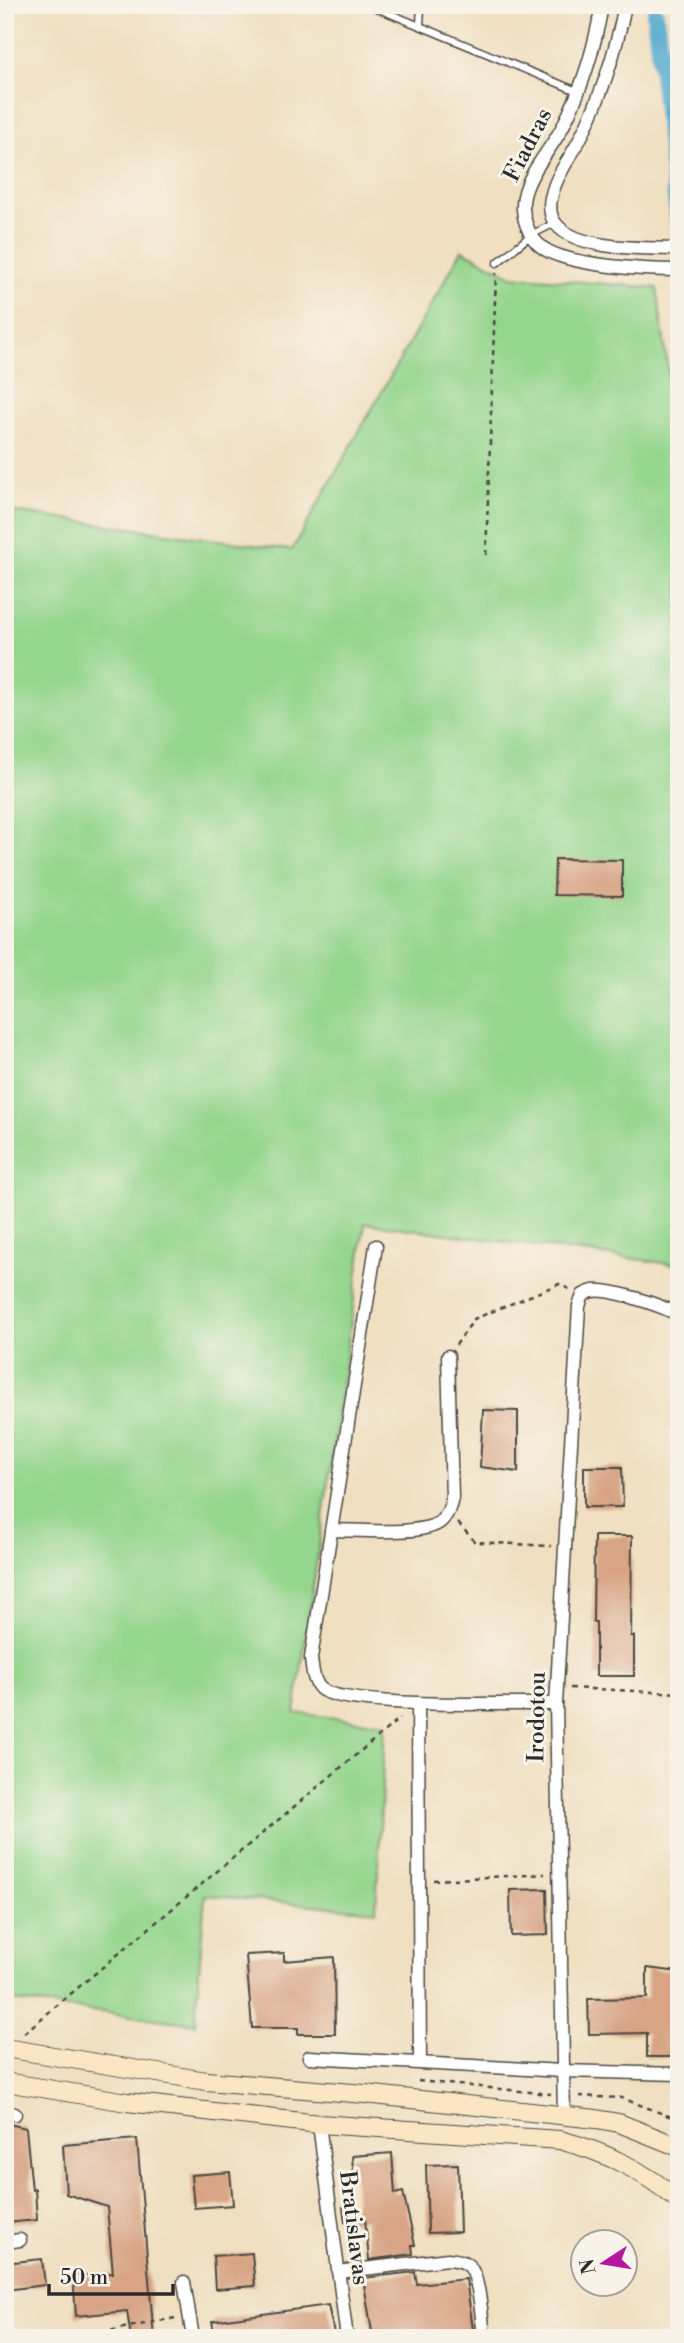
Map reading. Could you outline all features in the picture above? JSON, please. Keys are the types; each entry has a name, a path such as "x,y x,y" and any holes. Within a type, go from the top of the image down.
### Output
{"main road":[{"path":"6,2048 206,2081 365,2094 620,2123 679,2147"},
{"path":"5,2082 127,2102 319,2124 559,2140 634,2168 679,2201"}],"street":[{"name":"Fiadras","path":"531,235 523,216 524,196 537,168 563,127 596,40 602,5"},
{"name":"Fiadras","path":"555,223 550,204 553,189 598,100 617,44 625,5"},
{"path":"577,91 598,100"},
{"path":"555,223 570,235 589,242 679,249"},
{"path":"531,235 542,248 560,256 596,263 679,270"},
{"path":"376,1246 311,1658 315,1679 321,1689 331,1695 352,1699 418,1703 556,1704"},
{"path":"583,1295 592,1291 604,1291 664,1307 679,1315"},
{"name":"Irodotou","path":"564,2115 556,1704 578,1319 583,1295"},
{"path":"331,1530 424,1529 441,1521 449,1512 452,1498 448,1356"},
{"path":"418,1703 420,2063"},
{"path":"309,2057 562,2071 679,2074"},
{"name":"Bratislavas","path":"319,2124 347,2338"},
{"path":"5,2242 20,2239"},
{"path":"338,2272 448,2259 466,2263 476,2279 484,2338"},
{"path":"184,2282 193,2338"}],"lane":[{"path":"369,5 577,91"},
{"path":"420,26 421,5"},
{"path":"497,262 531,235 555,223"}],"path":[{"path":"486,555 497,262"},
{"path":"448,1356 474,1319 559,1284 583,1295"},
{"path":"449,1512 474,1542 565,1547"},
{"path":"557,1687 679,1693"},
{"path":"6,2048 418,1703"},
{"path":"419,1880 559,1873"},
{"path":"72,2338 189,2315"}],"green space":[{"path":"462,250 512,276 657,288 679,454 679,1265 365,1223 295,1713 385,1724 376,1911 205,1895 195,2024 5,2000 5,511 292,550"}],"building":[{"path":"555,859 622,860 622,896 554,895"},
{"path":"483,1410 518,1411 518,1472 480,1467"},
{"path":"584,1467 622,1467 623,1507 584,1507"},
{"path":"594,1536 632,1536 631,1636 634,1636 634,1676 596,1676 596,1622 593,1622"},
{"path":"547,1889 548,1935 511,1936 510,1890"},
{"path":"284,1953 284,1961 334,1957 335,2034 298,2034 298,2028 252,2028 246,1955"},
{"path":"647,1968 679,1972 679,2057 647,2057 647,2033 589,2034 588,1999 647,1998"},
{"path":"5,2123 26,2128 37,2220 5,2223"},
{"path":"137,2139 154,2338 131,2338 127,2311 76,2316 73,2276 113,2273 107,2207 66,2194 63,2145"},
{"path":"392,2153 395,2194 403,2192 415,2245 412,2245 413,2254 369,2260 365,2219 345,2222 343,2207 356,2204 352,2156"},
{"path":"458,2164 460,2232 428,2233 426,2165"},
{"path":"230,2172 233,2205 194,2208 191,2175"},
{"path":"252,2253 255,2286 215,2289 213,2256"},
{"path":"42,2259 45,2285 5,2290 5,2263"},
{"path":"415,2272 417,2284 466,2279 473,2330 427,2335 428,2338 373,2338 363,2278"},
{"path":"328,2305 335,2338 215,2338 212,2321"}],"waterway":[{"path":"655,14 679,221"}]}
